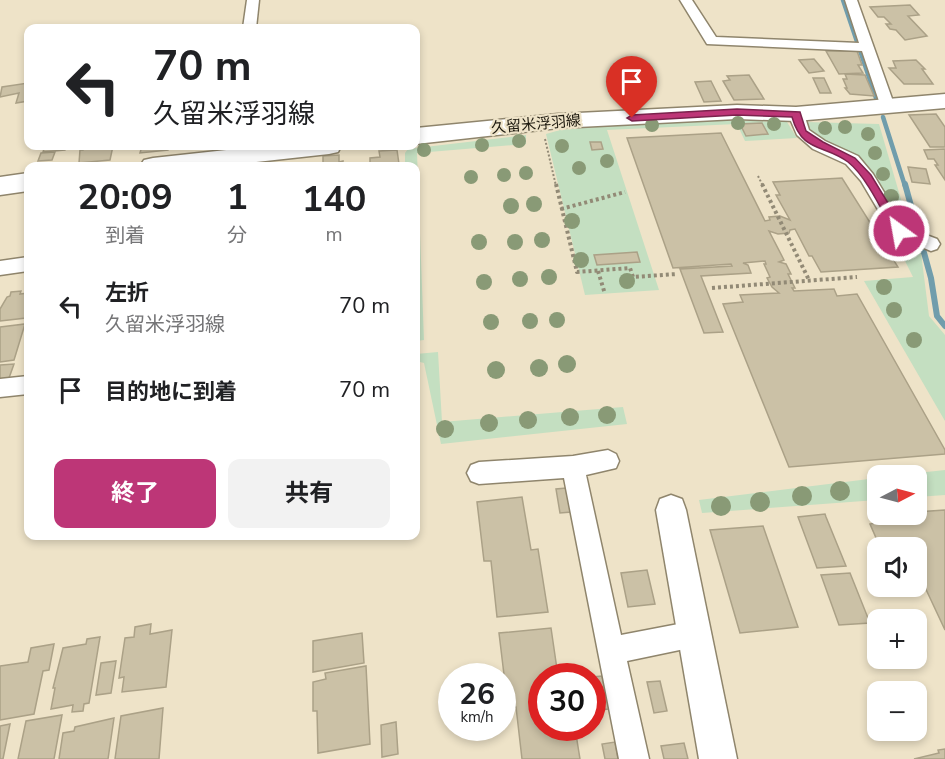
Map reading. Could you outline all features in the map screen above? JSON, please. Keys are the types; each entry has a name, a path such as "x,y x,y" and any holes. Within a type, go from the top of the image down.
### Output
{"main road":[{"name":"久留米浮羽線","path":"420,136 558,121 737,112 796,114 945,101"},
{"path":"175,162 255,150"},
{"path":"0,186 24,183"}],"street":[{"path":"250,24 253,0"},
{"path":"686,0 712,41 840,47 869,46"},
{"path":"851,0 869,46 888,107"},
{"path":"796,114 802,132 819,145 852,160 867,178 899,231 931,244"},
{"path":"0,268 24,265"},
{"path":"0,388 24,385"},
{"path":"479,473 573,467 609,461"},
{"path":"573,467 634,759"},
{"path":"671,510 718,759"},
{"path":"612,650 694,634"}],"path":[{"path":"543,129 577,272 630,268 633,277 677,274"},
{"path":"759,176 809,280"},
{"path":"561,209 625,192"},
{"path":"598,271 605,294"},
{"path":"712,288 857,277"}],"green space":[{"path":"729,120 787,122 797,138 745,141 737,124 607,130 659,290 585,295 546,134 560,130 595,127"},
{"path":"806,122 879,124 905,213 814,136"},
{"path":"526,135 526,144 417,153 417,162 405,162 407,150 420,150 420,148"},
{"path":"420,233 424,340 420,340"},
{"path":"893,237 921,253 929,316 945,335 945,421 864,281 913,277"},
{"path":"438,352 442,422 623,407 627,424 441,444 424,363 420,362 420,354"},
{"path":"945,470 945,495 927,496 927,472"},
{"path":"867,479 867,501 702,513 699,500"}],"building":[{"path":"910,5 919,15 908,16 927,36 905,40 896,30 890,29 886,24 891,24 884,17 878,17 870,7"},
{"path":"826,51 857,51 862,65 858,65 863,73 839,74"},
{"path":"814,59 824,71 809,73 799,60"},
{"path":"916,60 925,69 922,69 933,84 904,84 889,68 896,68 893,61"},
{"path":"845,74 865,75 874,96 850,94 845,88 847,88 843,79 847,79"},
{"path":"749,75 764,99 734,100 723,81 730,80 727,76"},
{"path":"813,78 824,78 831,93 820,93"},
{"path":"711,81 721,101 704,102 695,82"},
{"path":"24,84 24,102 16,103 19,93 0,97 2,87"},
{"path":"936,114 945,127 945,147 930,147 909,115"},
{"path":"762,123 768,134 746,136 740,124"},
{"path":"721,133 765,221 770,220 769,217 780,216 790,220 776,195 780,195 773,182 842,178 898,267 821,272 812,256 809,256 795,229 790,230 789,233 778,234 769,231 784,260 779,262 786,264 791,274 788,274 795,288 792,288 794,291 834,289 837,296 857,294 945,450 945,454 789,467 723,304 743,302 740,295 779,293 767,278 770,277 764,264 766,264 765,261 743,263 748,265 751,273 701,276 723,332 704,333 680,269 732,266 731,264 673,268 627,138"},
{"path":"590,142 601,142 603,149 592,150"},
{"path":"945,149 945,180 935,165 938,165 934,159 928,159 924,150"},
{"path":"80,150 112,150 110,160 79,162"},
{"path":"141,150 168,150 140,153"},
{"path":"397,150 399,162 370,162 370,158 380,157 379,151"},
{"path":"55,152 52,160 38,161 41,153"},
{"path":"339,155 339,162 323,162 323,156"},
{"path":"908,167 926,169 930,184 912,182"},
{"path":"637,252 640,262 597,265 594,255"},
{"path":"21,291 20,294 24,294 24,318 0,321 0,309 11,292"},
{"path":"24,324 14,360 0,362 0,327"},
{"path":"14,364 9,378 0,379 0,365"},
{"path":"566,488 571,512 560,513 556,489"},
{"path":"522,497 531,550 538,549 548,612 497,617 491,561 484,561 477,502"},
{"path":"945,510 945,630 927,592 927,537 876,537 870,525 927,525 927,511"},
{"path":"825,514 846,566 817,568 798,517"},
{"path":"763,526 798,627 740,633 710,530"},
{"path":"647,570 655,604 628,607 621,573"},
{"path":"850,573 867,616 867,623 839,625 821,575"},
{"path":"151,624 150,634 172,630 166,687 122,692 124,677 119,678 125,638 134,637 135,627"},
{"path":"551,628 556,663 528,663 528,741 577,741 580,759 522,759 516,707 516,663 503,663 499,633"},
{"path":"362,633 364,663 313,672 313,641"},
{"path":"100,637 89,703 84,704 83,711 72,712 73,705 51,709 55,688 53,688 63,648 86,644 87,639"},
{"path":"54,644 49,670 43,671 34,714 0,720 0,666 28,662 31,648"},
{"path":"116,661 111,693 96,695 101,663"},
{"path":"366,666 370,744 318,753 317,711 313,711 313,682 326,679 325,673"},
{"path":"660,681 667,711 654,713 647,682"},
{"path":"163,708 159,759 115,759 121,716"},
{"path":"62,715 54,759 18,759 26,721"},
{"path":"114,718 108,759 59,759 63,733 74,731 75,727"},
{"path":"396,722 398,754 382,757 381,725"},
{"path":"10,724 3,759 0,759 0,726"},
{"path":"615,742 618,759 605,759 602,744"},
{"path":"684,743 688,759 664,759 661,746"},
{"path":"945,749 945,759 914,759 939,753 938,750"}],"waterway":[{"path":"843,0 878,104"},
{"path":"883,117 905,186"},
{"path":"905,184 931,278 937,316 945,326"}],"route":[{"path":"632,118 737,112 796,114 802,132 819,145 852,160 867,178 899,231"}]}
